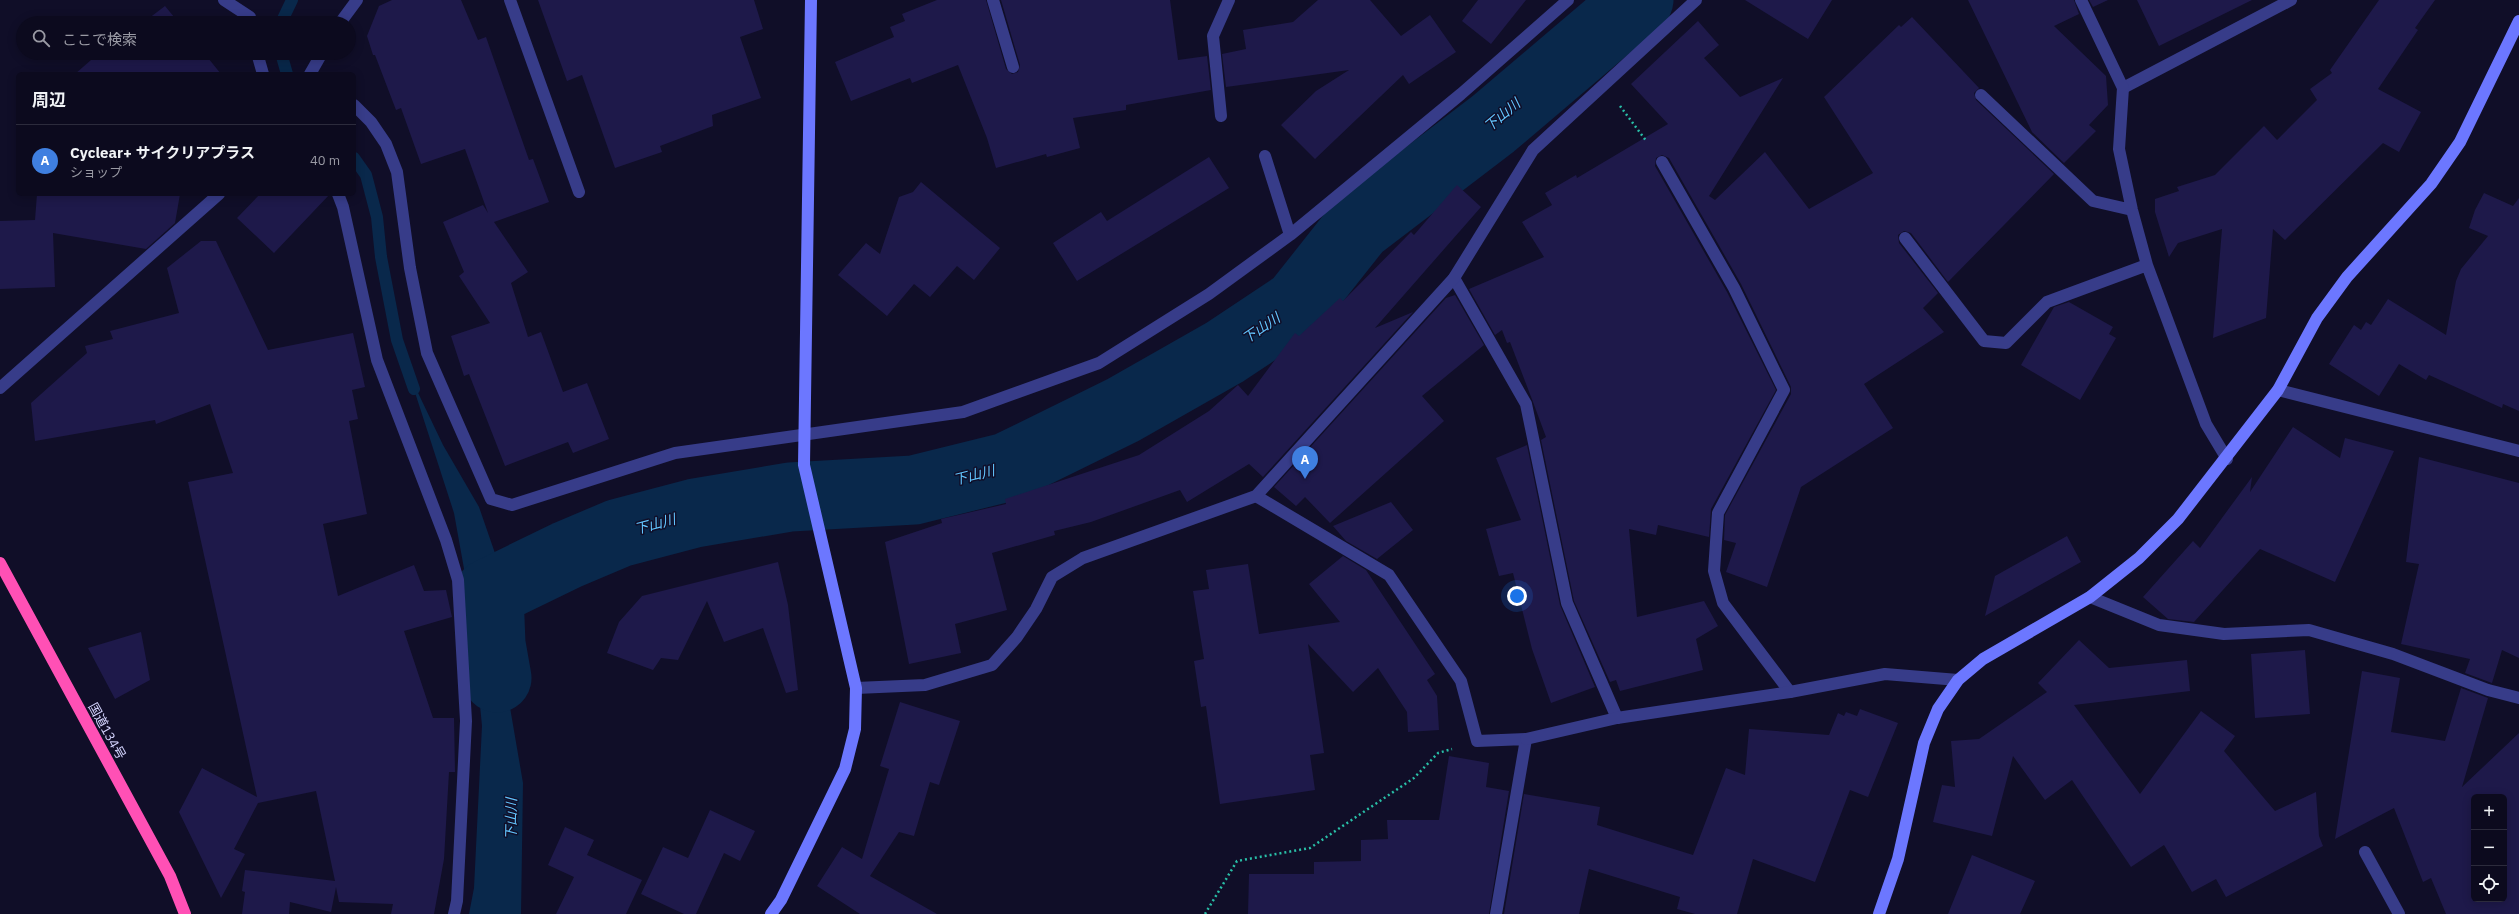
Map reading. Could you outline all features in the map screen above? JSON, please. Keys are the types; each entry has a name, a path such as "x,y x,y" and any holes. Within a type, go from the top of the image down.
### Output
{"highway":[{"name":"国道134号","path":"0,563 170,876 185,914"}],"street":[{"path":"224,0 248,16"},
{"path":"345,16 357,0"},
{"path":"510,0 579,192"},
{"path":"771,914 781,900 845,769 855,729 856,688 804,465 803,436 811,0"},
{"path":"993,0 1013,67"},
{"path":"1221,116 1214,36 1229,0"},
{"path":"356,107 371,122 386,144 397,172 410,268 427,353 491,499 512,505 675,453 803,436 963,412 1099,363 1209,294 1290,235 1461,94 1568,0"},
{"path":"856,688 925,685 992,665 1021,632 1036,609 1052,576 1083,558 1256,496 1454,278 1533,150 1696,0"},
{"path":"2081,0 2123,88 2119,149 2132,210 2147,265 2206,424 2227,459"},
{"path":"2123,88 2291,0"},
{"path":"1879,914 1898,858 1924,743 1938,709 1958,680 1983,658 2090,597 2139,558 2178,519 2227,459 2278,390 2317,318 2348,277 2431,184 2460,142 2519,21"},
{"path":"259,60 262,72"},
{"path":"316,71 320,60"},
{"path":"1981,95 2094,201 2132,210"},
{"path":"1265,156 1290,235"},
{"path":"1662,162 1734,288 1784,390 1718,513 1714,571 1723,603 1790,692"},
{"path":"0,388 217,196"},
{"path":"339,196 343,206 377,360 446,540 458,580 466,721 457,902 454,914"},
{"path":"1905,238 1984,341 2006,343 2047,302 2147,265"},
{"path":"1454,278 1526,404 1568,603 1617,718"},
{"path":"2278,390 2519,451"},
{"path":"1256,496 1389,575 1461,681 1477,741 1526,739 1617,718 1790,692 1885,674 1958,680"},
{"path":"2090,597 2159,625 2224,634 2309,630 2393,654 2488,690 2519,698"},
{"path":"1496,914 1526,739"},
{"path":"2365,852 2399,914"}],"path":[{"path":"1604,85 1662,162"},
{"path":"1205,914 1236,862 1310,848 1414,778 1438,753 1477,741"}],"water":[{"path":"409,374 443,445 479,507 497,559 502,661 523,783 521,914 469,914 474,888 482,726 470,602 454,513"}],"building":[{"path":"392,0 461,0 478,40 486,37 529,160 533,159 549,202 494,222 528,272 511,283 528,337 541,332 563,392 587,383 609,439 573,453 568,442 505,466 469,374 464,376 451,336 490,323 459,276 464,272 443,222 483,205 488,213 465,149 421,164 401,108 396,110 375,55 373,55 367,36 379,6"},
{"path":"538,0 754,0 763,29 740,37 761,98 712,115 713,126 660,146 662,152 615,168 582,75 567,81"},
{"path":"937,0 986,0 1006,69 1012,74 1018,72 1020,65 1001,0 1170,0 1178,60 1207,56 1211,90 1126,105 1126,110 1073,118 1080,148 1047,157 1046,154 996,168 987,138 958,65 912,83 910,78 851,101 835,62 894,37 890,27 905,21 902,14"},
{"path":"1318,0 1370,0 1401,36 1430,15 1456,52 1409,84 1403,75 1315,159 1281,125 1316,91 1349,70 1226,87 1222,54 1246,49 1243,30 1293,22"},
{"path":"1478,0 1526,0 1491,44 1462,21"},
{"path":"1745,0 1832,0 1808,39"},
{"path":"1968,0 2074,0 2079,14 2054,26 2106,76 2108,105 2089,125 2096,131 2064,163 2032,132"},
{"path":"2089,0 2108,0 2093,7"},
{"path":"2137,0 2252,0 2159,46"},
{"path":"2379,0 2435,0 2415,28 2418,30 2378,89 2421,112 2399,152 2383,143 2285,240 2273,229 2266,318 2213,338 2222,229 2178,243 2169,257 2155,212 2155,199 2179,191 2177,187 2215,175 2264,126 2277,140 2317,100 2310,89 2332,73 2330,70"},
{"path":"165,6 173,16 152,16"},
{"path":"1912,17 1979,88 1974,93 1976,100 2054,174 1948,282 1911,233 1904,231 1898,235 1899,243 1938,293 1923,308 1944,332 1864,384 1893,428 1801,487 1767,587 1726,572 1736,543 1724,540 1725,515 1791,394 1791,387 1741,284 1669,158 1662,155 1656,158 1655,166 1727,292 1776,390 1711,509 1709,537 1658,525 1656,535 1629,529 1637,617 1704,601 1718,626 1696,639 1703,670 1620,691 1616,680 1610,682 1574,601 1541,440 1546,437 1533,402 1510,342 1507,343 1502,330 1495,335 1469,289 1544,257 1522,222 1552,205 1545,193 1576,175 1577,178 1668,124 1631,84 1698,21 1719,45 1704,58 1740,97 1783,78 1709,196 1715,200 1765,152 1809,209 1873,173 1824,97 1899,25 1901,27"},
{"path":"91,60 210,60 219,72 77,72"},
{"path":"1209,157 1229,188 1077,281 1053,243 1101,212 1107,221"},
{"path":"921,182 1000,248 974,280 957,266 930,297 914,284 887,316 838,275 866,243 880,254 899,197 913,192"},
{"path":"1457,185 1481,207 1375,328 1413,312 1263,477 1249,464 1187,502 1180,490 1091,522 1054,531 1055,535 992,553 1007,610 955,624 961,653 909,664 885,542 942,523 941,519 1006,504 1005,499 1139,455 1209,411 1238,385 1248,396 1295,333 1299,336 1340,298 1343,301 1411,232 1414,235"},
{"path":"2484,193 2513,206 2519,198 2519,411 2503,404 2502,408 2429,375 2426,380 2399,364 2379,396 2329,364 2354,325 2361,330 2366,322 2371,325 2388,299 2446,335 2456,281 2461,269 2488,236 2469,228 2475,210"},
{"path":"37,196 180,196 175,223 146,249 53,233 55,287 0,289 0,221 35,220"},
{"path":"258,196 328,196 274,253 237,218"},
{"path":"201,241 216,241 268,350 353,333 365,387 352,390 358,419 349,421 367,514 323,524 338,596 414,565 424,591 446,590 452,617 404,631 433,718 454,718 455,772 449,772 444,859 434,914 391,914 393,904 339,902 336,887 331,912 290,902 289,914 242,914 245,892 242,891 245,870 335,881 316,791 258,803 234,849 245,854 221,898 179,812 202,768 257,797 188,482 233,473 210,404 156,424 155,420 35,441 31,403 87,353 85,346 113,339 110,331 179,313 167,268"},
{"path":"1455,295 1484,345 1422,396 1444,421 1330,523 1305,497 1296,506 1274,487 1446,298"},
{"path":"2069,302 2113,327 2109,334 2116,338 2080,400 2021,365 2054,307"},
{"path":"2293,427 2340,458 2345,438 2394,451 2335,582 2260,549 2194,622 2168,619 2143,597 2193,541 2200,548 2252,477 2250,492"},
{"path":"1527,445 1560,605 1595,687 1551,703 1532,649 1513,573 1499,576 1486,529 1521,520 1496,458"},
{"path":"2419,457 2519,483 2519,658 2502,650 2492,683 2465,673 2470,659 2401,644 2419,564 2406,562"},
{"path":"1391,502 1413,530 1377,559 1346,541 1333,526"},
{"path":"2067,536 2081,562 1985,616 1995,576"},
{"path":"1343,556 1366,570 1435,674 1427,680 1437,696 1439,730 1408,732 1407,712 1378,668 1353,692 1308,644 1324,753 1310,755 1315,790 1220,804 1206,706 1201,707 1194,661 1204,659 1193,591 1209,589 1206,570 1248,564 1259,634 1340,622 1309,584"},
{"path":"778,562 788,605 798,690 786,693 763,628 724,642 707,601 678,660 661,658 653,670 607,653 619,622 642,596"},
{"path":"141,632 150,680 115,699 88,648"},
{"path":"2079,640 2109,668 2187,660 2190,691 2074,705 2140,794 2201,711 2235,736 2224,751 2275,811 2316,792 2319,836 2323,846 2226,897 2216,879 2192,892 2164,845 2131,867 2072,780 2045,800 2013,756 1992,836 1933,822 1942,785 1955,787 1951,741 1979,739 2047,692 2038,683"},
{"path":"2305,650 2310,714 2255,718 2251,654"},
{"path":"2362,671 2400,678 2391,732 2445,741 2461,688 2488,698 2462,787 2519,733 2519,914 2446,914 2431,878 2423,882 2394,808 2335,839"},
{"path":"900,702 960,721 939,785 930,782 914,836 899,832 870,876 937,914 860,914 817,886 842,847 862,859 889,769 880,766"},
{"path":"1860,709 1898,723 1868,797 1850,790 1815,882 1753,859 1737,914 1695,914 1677,909 1680,897 1589,869 1579,914 1504,914 1524,794 1600,807 1597,825 1693,855 1726,768 1745,775 1749,729 1829,735 1838,713 1844,716 1846,712 1857,716"},
{"path":"1449,756 1489,763 1486,787 1509,791 1489,914 1248,914 1249,874 1314,874 1314,862 1361,861 1361,840 1388,839 1387,820 1439,820"},
{"path":"710,810 755,831 740,861 724,853 696,914 684,914 641,894 663,847 688,858"},
{"path":"565,827 594,840 587,855 642,880 626,914 556,914 574,877 548,865"},
{"path":"1972,855 2035,881 2020,914 1948,914"}],"waterway":[{"path":"284,16 292,0"},
{"name":"下山川","path":"497,678 491,644 489,593 567,555 619,533 695,513 790,497 914,490 1007,467 1123,410 1225,352 1297,304 1358,227 1493,124 1639,0"},
{"path":"283,60 286,72"},
{"path":"356,161 366,175 377,217 381,257 397,340 414,389"}],"place":[{"name":"Cyclear+ サイクリアプラス","path":"1305,479"}]}
